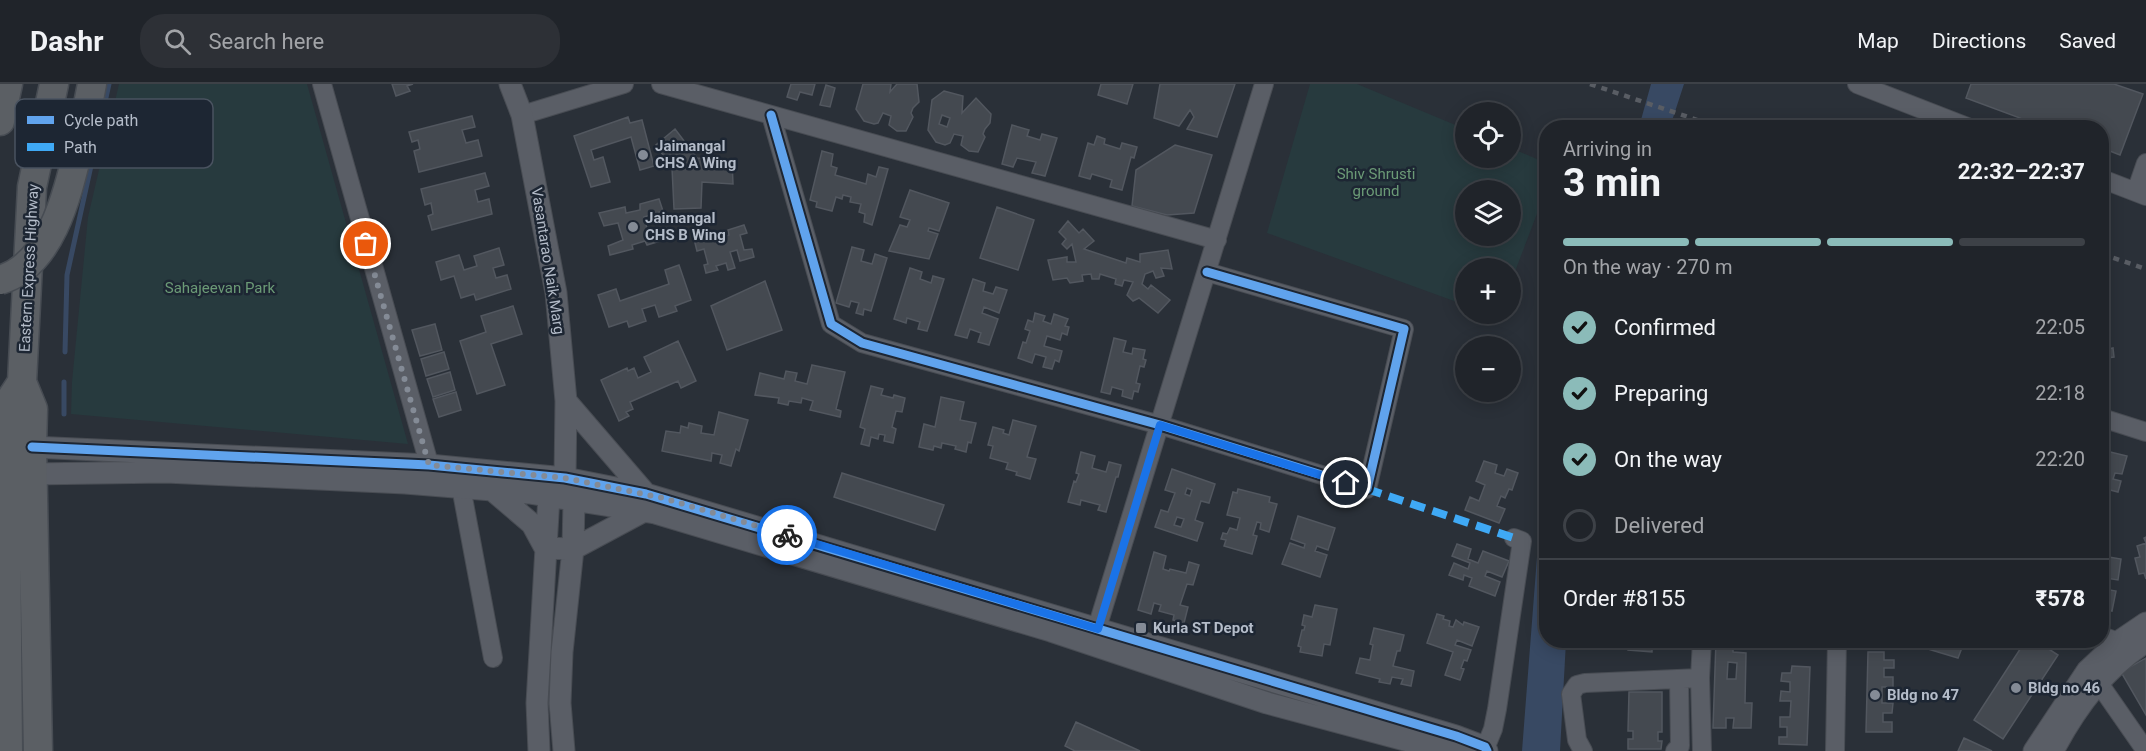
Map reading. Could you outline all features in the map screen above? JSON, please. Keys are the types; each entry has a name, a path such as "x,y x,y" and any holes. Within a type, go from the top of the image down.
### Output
{"highway":[{"path":"0,121 8,84"},
{"name":"Eastern Express Highway","path":"51,99 54,84"},
{"path":"89,99 92,84"},
{"name":"Eastern Express Highway","path":"22,382 32,187 36,168"},
{"path":"0,280 18,273 44,247 68,189 73,168"},
{"path":"8,751 5,408 22,382"},
{"path":"22,382 33,409 38,751"}],"street":[{"path":"322,84 432,475"},
{"name":"Vasantarao Naik Marg","path":"510,84 522,115 556,293 566,401 565,478 574,500 573,549 562,652 560,703 564,751"},
{"path":"522,115 624,84"},
{"path":"661,84 1217,240"},
{"path":"1095,637 1264,84"},
{"path":"1857,84 1949,120"},
{"path":"771,115 831,324 862,343 1160,425 1367,489 1404,329 1207,272"},
{"path":"2109,181 2141,194 2146,163"},
{"path":"566,401 645,503"},
{"path":"2109,420 2146,432"},
{"path":"32,461 565,478 1095,637 1456,736 1485,750 1497,709 1522,542 1514,538"},
{"path":"432,475 461,487 574,500 645,503"},
{"path":"539,751 537,703 549,496 565,478"},
{"path":"461,487 493,658"},
{"path":"491,489 532,524 545,548"},
{"path":"545,548 573,549 645,503"},
{"path":"2034,751 2116,644 2146,623"},
{"path":"1095,637 1268,703 1416,743 1458,751"},
{"path":"2116,644 2146,642"},
{"path":"1702,648 1702,751"},
{"path":"1835,751 1837,648"},
{"path":"2092,677 2146,751"},
{"path":"2053,751 2092,677"},
{"path":"1583,751 1577,740 1571,694 1577,685 1700,678"},
{"path":"1676,751 1680,746 1679,679"},
{"path":"537,703 560,703"}],"green space":[{"name":"Sahajeevan Park","path":"119,84 307,84 408,444 71,414 88,217 99,168 213,168 213,99 116,99"},
{"name":"Shiv Shrusti ground","path":"1310,84 1357,84 1455,125 1455,168 1521,168 1521,152 1539,160 1539,208 1520,258 1455,258 1455,301 1267,233"}],"water":[{"path":"1651,84 1684,84 1672,120 1641,120"},
{"path":"1539,531 1539,648 1566,648 1560,751 1522,751"}],"building":[{"path":"392,84 413,84 407,86 410,91 396,96"},
{"path":"791,84 815,84 812,95 800,92 797,100 787,97"},
{"path":"863,84 891,84 890,92 897,84 917,84 919,102 913,108 911,113 913,117 906,131 897,131 889,125 891,116 883,113 878,123 864,121 856,109"},
{"path":"1101,84 1133,84 1127,104 1098,95"},
{"path":"1160,84 1235,84 1217,137 1187,129 1194,117 1190,110 1179,126 1154,118"},
{"path":"1971,84 2114,84 2143,94 2120,155 2109,151 2109,120 2025,120 1966,98"},
{"path":"826,85 835,88 830,107 820,105"},
{"path":"944,91 963,96 962,113 976,98 991,114 990,123 985,129 983,134 985,137 978,152 969,151 961,145 963,136 954,134 950,143 945,145 936,142 928,130 932,100","holes":["942,115 950,118 947,127 939,124"]},
{"path":"472,116 475,127 462,130 466,143 478,140 482,156 419,172 414,151 420,149 418,140 412,142 409,132"},
{"name":"Jaimangal CHS A Wing","path":"628,117 630,123 642,120 654,166 640,170 631,137 591,150 594,160 603,157 610,182 591,187 574,136"},
{"path":"1012,125 1029,130 1027,136 1040,140 1042,134 1057,138 1045,176 1032,173 1036,162 1017,158 1013,167 1002,164"},
{"path":"675,129 697,158 732,160 733,184 702,182 701,208 674,209 672,168 656,145"},
{"path":"1097,136 1105,139 1104,144 1120,149 1122,143 1137,147 1134,158 1131,157 1122,190 1110,187 1112,180 1092,174 1090,179 1079,176 1088,143 1094,145"},
{"path":"1175,145 1212,155 1194,213 1167,215 1132,206 1136,170"},
{"path":"822,151 833,154 831,166 837,168 835,175 866,184 868,174 876,177 879,167 888,169 872,225 864,222 865,214 859,212 861,204 850,202 851,197 843,195 842,199 836,197 832,211 816,207 817,202 810,200"},
{"path":"485,173 489,186 475,190 478,202 489,199 492,214 432,230 428,216 433,214 431,203 425,205 421,189"},
{"path":"910,190 949,203 939,231 929,228 928,231 938,234 929,259 889,251 900,225 907,227 910,220 900,217"},
{"name":"Jaimangal CHS B Wing","path":"659,199 663,211 644,217 648,232 666,228 667,239 647,245 645,241 632,245 633,249 610,255 608,246 623,240 618,223 604,226 599,213 625,207 626,213 640,210 640,204"},
{"path":"997,207 1034,220 1018,270 980,258"},
{"path":"1068,221 1079,233 1083,229 1094,241 1084,249 1126,263 1127,258 1140,262 1140,254 1168,250 1172,269 1161,268 1164,276 1156,278 1153,271 1145,274 1142,284 1148,289 1151,285 1170,300 1158,313 1139,298 1133,301 1127,295 1133,282 1124,280 1122,286 1115,284 1116,279 1100,274 1099,279 1092,279 1091,274 1082,275 1083,281 1070,283 1067,278 1053,280 1048,260 1067,257 1067,262 1076,262 1072,244 1067,249 1062,244 1066,239 1059,232"},
{"path":"744,225 747,233 740,235 744,250 752,249 754,257 740,261 737,250 730,252 735,268 728,270 726,263 716,266 718,270 706,273 704,265 708,264 704,249 697,251 694,239 715,233 717,239 729,235 728,230"},
{"path":"852,247 864,250 861,261 872,264 875,254 887,258 871,311 864,309 863,315 856,313 859,303 851,301 849,307 836,303"},
{"path":"499,248 504,265 493,268 496,278 507,275 511,289 476,300 474,294 461,298 454,276 441,280 436,262 459,255 464,270 477,266 474,256"},
{"path":"679,265 691,300 675,306 677,311 659,317 655,305 642,309 646,321 629,327 627,321 609,327 598,295 616,289 620,301 669,284 665,270"},
{"path":"910,268 922,272 920,279 931,283 933,276 944,279 927,331 918,329 920,322 907,318 906,323 894,319"},
{"path":"973,279 985,283 983,291 993,294 996,287 1007,290 999,313 984,307 982,313 998,319 989,345 978,342 981,333 970,329 967,338 955,335"},
{"path":"765,281 782,330 727,350 711,306"},
{"path":"513,306 522,334 491,344 505,385 477,394 460,341 486,332 481,316"},
{"path":"1035,313 1045,316 1043,321 1051,324 1054,314 1068,319 1065,326 1069,327 1067,335 1062,333 1060,340 1047,336 1044,346 1062,351 1059,362 1055,360 1052,369 1043,367 1046,357 1035,354 1032,363 1018,358 1023,342 1026,343 1030,331 1025,329 1028,320 1033,322"},
{"path":"435,324 442,350 420,356 412,330"},
{"path":"1114,338 1126,341 1123,352 1132,354 1133,348 1145,350 1143,359 1146,360 1144,367 1140,366 1136,383 1140,384 1138,392 1134,391 1132,399 1122,396 1123,390 1112,387 1110,394 1101,392"},
{"path":"678,341 696,381 681,388 678,381 630,402 633,409 626,412 629,416 619,421 601,380 627,368 628,371 634,368 638,378 651,372 644,357"},
{"path":"2113,348 2114,357 2109,358 2109,349"},
{"path":"444,352 449,369 426,376 421,359"},
{"path":"812,365 845,372 836,409 841,411 840,417 810,410 813,401 802,398 801,403 789,401 788,405 778,403 779,398 755,395 760,373 784,379 786,371 797,373 795,381 807,384"},
{"path":"450,372 455,390 433,397 427,379"},
{"path":"871,386 883,389 881,395 905,398 902,412 896,411 892,427 896,429 893,443 884,441 885,435 879,434 878,439 871,437 869,446 861,444 865,429 860,427"},
{"path":"456,392 461,410 439,417 433,399"},
{"path":"941,397 964,402 960,420 976,423 966,452 955,449 956,446 942,443 941,448 934,446 933,450 919,447 924,424 935,427"},
{"path":"719,412 748,420 739,451 736,449 731,466 720,463 722,455 712,453 711,461 662,451 666,431 680,433 681,426 688,428 689,423 702,426 701,433 714,435"},
{"path":"1013,420 1036,426 1027,457 1036,459 1030,479 1006,469 1008,463 990,458 993,446 988,445 993,427 1004,430 1003,433 1009,435"},
{"path":"1081,452 1095,456 1092,468 1106,472 1109,462 1121,465 1106,512 1098,510 1100,505 1081,500 1080,505 1068,502 1074,481 1076,482 1079,474 1076,473"},
{"path":"2109,452 2127,456 2122,474 2115,473 2113,479 2121,481 2118,492 2109,490"},
{"path":"1484,461 1497,465 1495,473 1504,476 1507,469 1518,473 1512,490 1509,489 1505,498 1501,496 1497,506 1505,509 1499,523 1465,510 1470,497 1479,501 1485,485 1476,481"},
{"path":"1172,469 1215,484 1209,503 1201,501 1195,520 1203,523 1197,541 1155,527 1161,510 1168,512 1175,493 1165,490","holes":["1187,488 1192,490 1190,496 1185,494","1177,517 1184,519 1181,527 1174,525"]},
{"path":"842,473 944,505 935,530 834,497"},
{"path":"1238,489 1270,497 1269,502 1277,504 1269,532 1260,529 1261,523 1257,522 1253,535 1257,536 1252,554 1224,546 1226,540 1221,539 1223,533 1227,534 1230,528 1237,530 1240,518 1227,515 1233,492 1237,493"},
{"path":"1298,516 1335,528 1328,550 1317,546 1315,551 1327,555 1320,577 1282,564 1290,543 1304,548 1305,544 1291,539"},
{"path":"2146,543 2146,579 2144,573 2139,574 2135,558 2140,557 2137,546"},
{"path":"1457,544 1471,549 1468,559 1478,563 1483,551 1509,561 1502,577 1487,571 1485,576 1500,582 1495,596 1469,586 1472,578 1464,575 1463,580 1449,575 1454,563 1468,569 1470,563 1452,556"},
{"path":"1154,552 1166,556 1163,569 1169,571 1170,569 1186,573 1189,562 1199,565 1193,585 1187,584 1180,605 1188,607 1184,623 1173,620 1174,615 1159,611 1161,605 1154,603 1151,614 1138,610"},
{"path":"2109,557 2121,559 2118,580 2109,578"},
{"path":"2109,590 2116,591 2112,611 2109,610"},
{"path":"1315,605 1337,609 1330,645 1324,644 1322,656 1300,652 1301,647 1298,646 1305,626 1302,625 1304,615 1312,617"},
{"path":"1437,614 1450,621 1449,626 1453,627 1456,620 1463,625 1464,622 1479,627 1472,646 1457,640 1455,645 1471,650 1467,661 1464,660 1461,668 1464,669 1460,680 1445,675 1453,652 1427,643"},
{"path":"1374,628 1404,635 1393,666 1414,671 1411,686 1401,684 1403,679 1392,677 1390,684 1356,673 1360,658 1370,660 1373,645 1370,644"},
{"path":"1628,648 1652,648 1652,652 1628,650"},
{"path":"1716,648 1733,648 1733,652 1746,653 1745,703 1752,703 1751,728 1733,728 1734,718 1726,718 1726,728 1713,728","holes":["1728,662 1737,663 1736,679 1727,679"]},
{"path":"1925,648 1962,648 1958,658"},
{"name":"Bldg no 46","path":"2021,648 2047,648 2058,655 2003,739 1974,720"},
{"name":"Bldg no 47","path":"1868,652 1884,652 1884,660 1894,660 1894,668 1884,668 1884,677 1893,677 1893,687 1882,687 1882,703 1893,703 1892,713 1883,713 1883,722 1892,722 1892,732 1866,732"},
{"path":"2146,658 2146,715 2121,672"},
{"path":"1792,666 1810,667 1807,745 1779,744 1779,737 1787,737 1787,727 1780,727 1780,717 1790,717 1791,701 1780,701 1781,691 1790,692 1790,682 1781,681 1782,673 1791,673"},
{"path":"1629,692 1662,692 1662,732 1658,732 1658,741 1662,741 1661,749 1628,749 1628,739 1633,739 1633,731 1628,731"},
{"path":"1076,722 1140,751 1075,751 1065,746"},
{"path":"1964,738 1992,751 1958,751"}],"waterway":[{"path":"106,99 109,84"},
{"path":"65,352 67,275 91,168"},
{"path":"64,382 64,414"}],"railway":[{"path":"1590,84 1697,120"},
{"path":"2109,256 2146,269"}],"marked path":[{"path":"1367,489 1514,538"}],"cycle path":[{"path":"771,115 831,324 862,343 1160,425 1367,489 1404,329 1207,272"},
{"path":"32,447 429,465 565,478 646,494 1456,736 1485,747 1487,751"}],"way so far":[{"path":"366,244 429,465 565,478 663,498 787,535"}],"place":[{"name":"Jaimangal CHS A Wing","path":"643,155"},
{"name":"Jaimangal CHS B Wing","path":"633,227"},
{"name":"Kurla ST Depot","path":"1141,628"},
{"name":"Bldg no 46","path":"2016,688"},
{"name":"Bldg no 47","path":"1875,695"}],"route":[{"path":"787,535 1098,629 1160,425 1346,483"}]}
